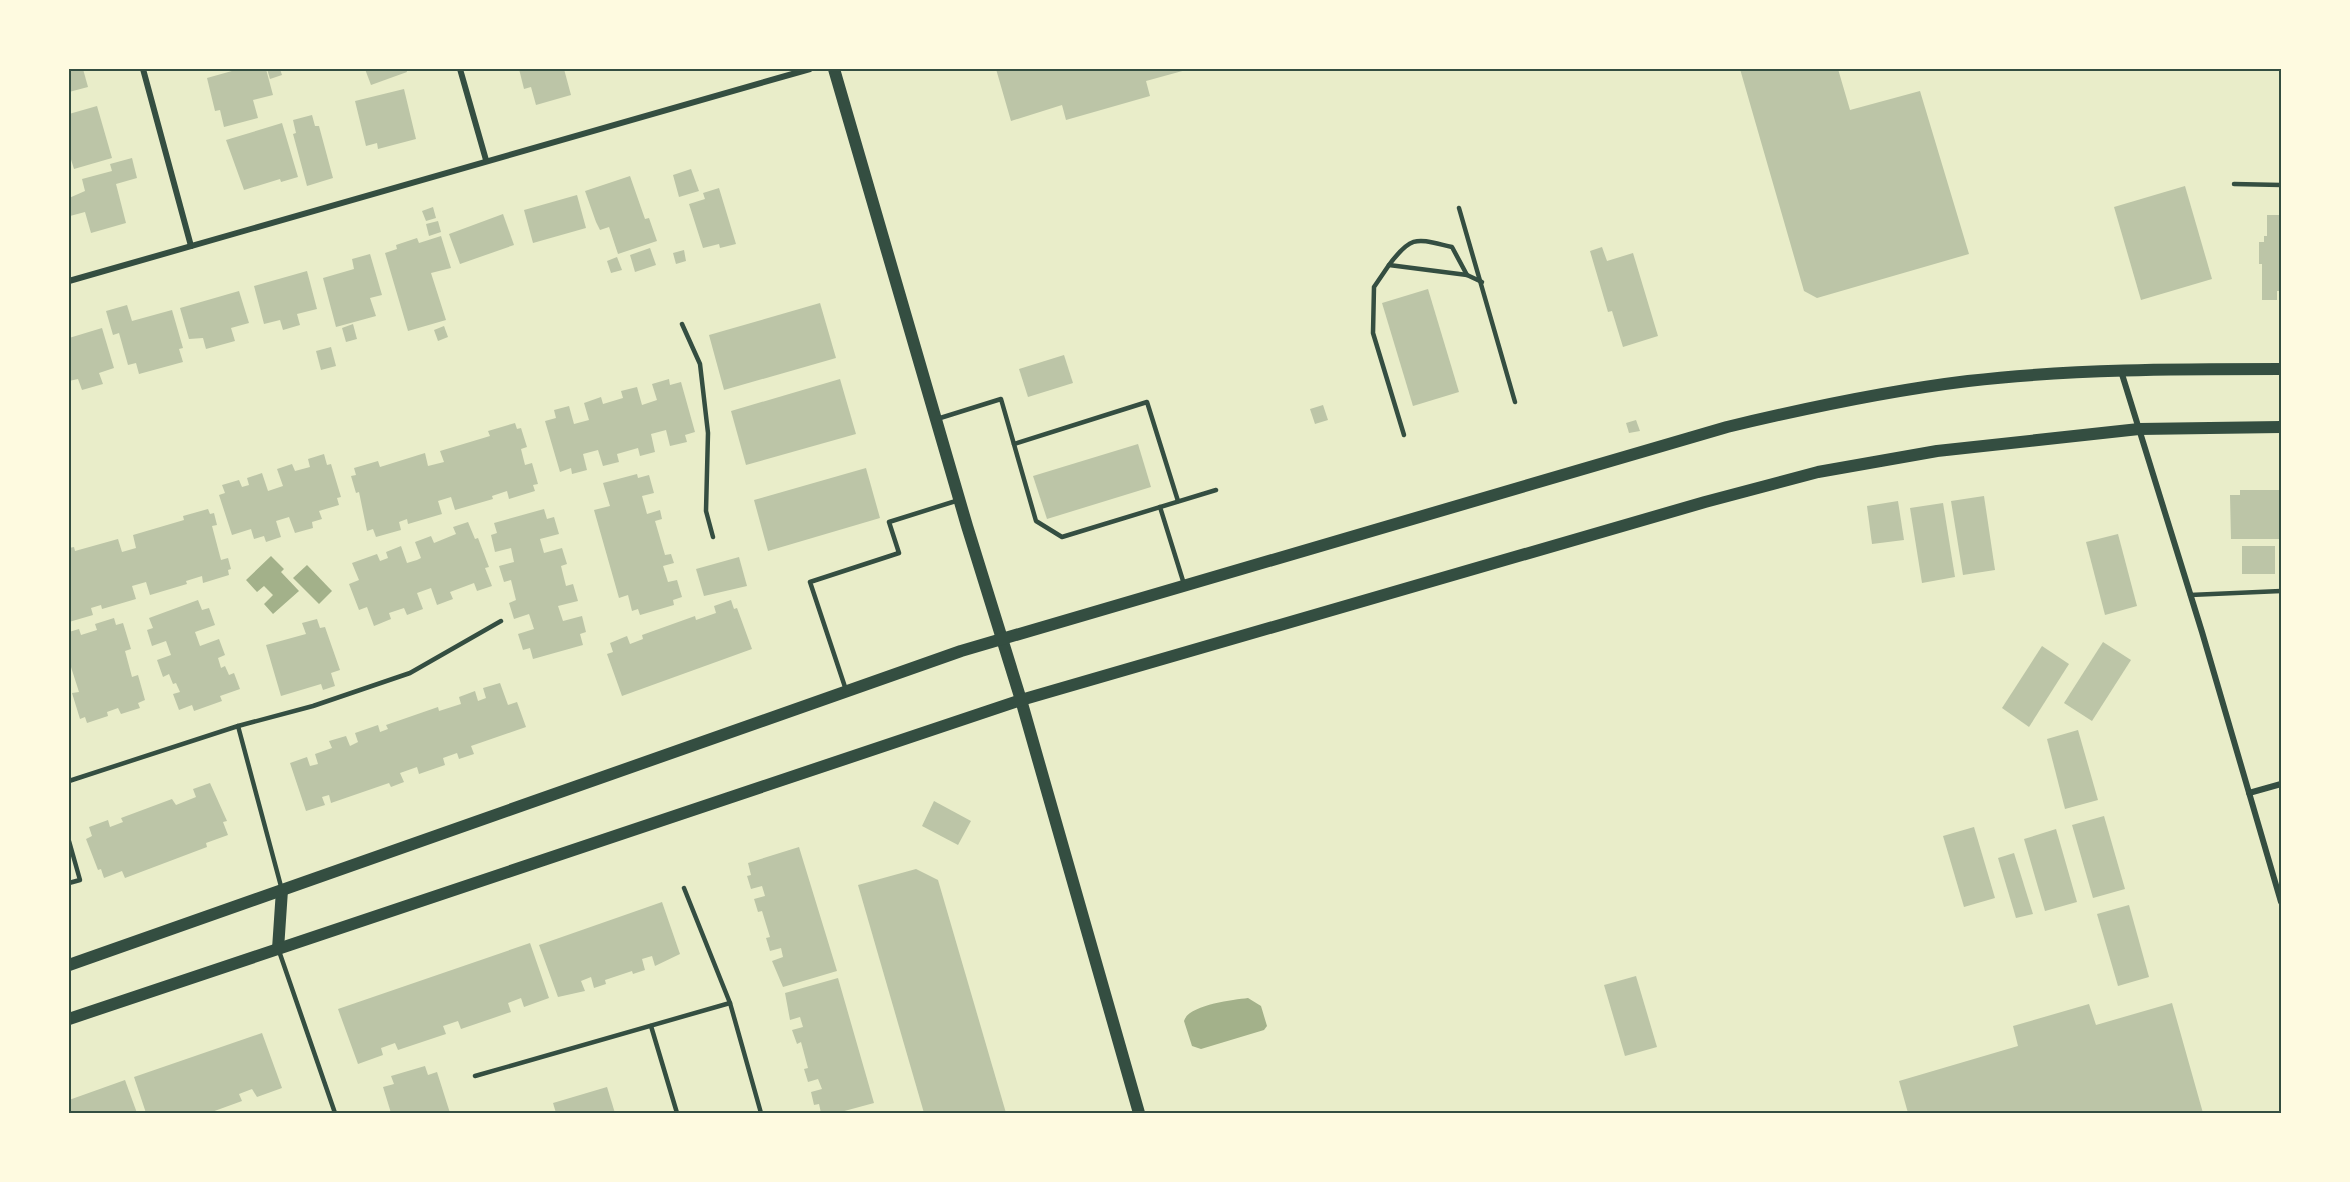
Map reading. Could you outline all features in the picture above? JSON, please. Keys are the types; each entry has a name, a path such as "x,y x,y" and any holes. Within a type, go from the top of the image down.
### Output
{"main road":[{"path":"834,69 959,500 1021,700 1139,1113"},
{"path":"69,965 846,690 1001,639 1596,464 1793,412 1863,397 1968,381 2121,370 2281,369"},
{"path":"69,1019 1021,700 1624,524 1818,472 1937,451 2139,429 2281,427"},
{"path":"278,950 282,890"}],"street":[{"path":"143,69 191,246"},
{"path":"460,69 486,160"},
{"path":"69,281 810,69"},
{"path":"2121,370 2281,902"},
{"path":"2249,793 2281,784"}],"lane":[{"path":"2235,184 2281,185"},
{"path":"1459,208 1515,402"},
{"path":"1404,435 1373,333 1374,287 1402,248 1419,239 1452,247 1467,275"},
{"path":"1389,265 1467,275 1482,282"},
{"path":"682,324 700,364 708,433 706,511 712,537"},
{"path":"937,418 1001,399 1036,521 1062,537 1216,490"},
{"path":"1014,444 1147,402 1178,501"},
{"path":"846,690 810,582 899,553 889,522 959,500"},
{"path":"1160,507 1184,585"},
{"path":"2190,595 2281,591"},
{"path":"69,781 238,726 313,706 410,673 501,621"},
{"path":"238,726 282,890"},
{"path":"69,841 80,880 69,883"},
{"path":"684,888 730,1003 760,1113"},
{"path":"278,950 335,1113"},
{"path":"475,1076 730,1003"},
{"path":"651,1026 676,1113"}],"shaded area":[{"path":"271,556 284,569 281,572 299,591 273,614 264,604 273,595 264,586 257,592 246,580"},
{"path":"307,565 332,591 319,604 293,578"},
{"path":"1248,998 1261,1006 1267,1026 1264,1030 1201,1049 1192,1046 1184,1021 1187,1015 1212,1004"}],"building":[{"path":"69,69 83,69 88,87 69,92"},
{"path":"239,69 266,69 273,95 253,100 258,118 224,127 220,110 215,111 207,78"},
{"path":"267,69 280,69 282,75 270,79"},
{"path":"365,69 406,69 407,72 371,85"},
{"path":"519,69 564,69 571,95 536,105 531,87 524,89"},
{"path":"996,69 1186,70 1146,81 1150,96 1066,120 1062,105 1011,121"},
{"path":"1740,69 1838,69 1850,110 1920,91 1969,254 1817,298 1804,291"},
{"path":"404,89 416,139 378,149 377,143 366,146 355,101"},
{"path":"97,106 112,158 74,169 69,153 69,114"},
{"path":"312,115 315,126 319,126 333,178 307,186 293,134 296,133 293,120"},
{"path":"282,123 298,177 281,182 280,179 244,190 226,140"},
{"path":"132,158 137,178 116,184 126,223 91,233 85,212 70,216 69,198 85,191 82,179 112,171 110,164"},
{"path":"691,169 699,191 679,197 673,175"},
{"path":"630,176 645,219 649,218 657,241 618,254 609,227 600,230 585,191"},
{"path":"2185,186 2212,279 2141,300 2114,207"},
{"path":"719,188 736,244 720,248 719,244 703,248 689,204 705,199 703,193"},
{"path":"577,195 586,228 533,243 524,210"},
{"path":"433,207 436,218 426,221 422,211"},
{"path":"503,214 514,245 460,264 449,234"},
{"path":"2267,215 2281,215 2281,291 2277,291 2277,300 2262,300 2262,264 2259,264 2259,242 2264,242 2264,236 2267,236"},
{"path":"438,221 441,232 429,236 426,224"},
{"path":"441,236 451,268 431,273 446,320 408,331 385,253 397,249 396,245 417,238 419,243"},
{"path":"1602,247 1607,261 1633,253 1658,336 1623,347 1612,311 1608,312 1590,251"},
{"path":"650,248 656,265 635,272 630,255"},
{"path":"684,250 686,261 676,264 673,253"},
{"path":"370,254 382,295 370,298 376,316 336,327 323,278 354,269 352,259"},
{"path":"617,257 622,270 611,273 607,261"},
{"path":"307,271 317,309 297,314 300,325 283,330 280,320 264,324 254,286"},
{"path":"1428,289 1459,392 1413,406 1382,303"},
{"path":"239,291 249,323 231,328 235,341 206,349 203,338 189,339 180,308"},
{"path":"820,303 836,358 724,390 709,335"},
{"path":"127,305 132,321 172,310 183,348 179,349 183,362 139,374 136,363 128,365 119,333 113,335 106,311"},
{"path":"353,324 357,339 346,342 342,328"},
{"path":"444,326 448,337 438,341 434,330"},
{"path":"102,328 114,368 99,373 103,384 82,390 78,379 69,381 69,338"},
{"path":"331,347 336,366 321,370 316,351"},
{"path":"1064,355 1073,383 1028,397 1019,369"},
{"path":"669,379 670,385 681,382 695,432 685,435 687,442 670,446 666,430 651,434 655,452 640,456 638,448 617,454 619,462 603,466 598,450 583,454 587,470 572,474 571,468 560,472 545,421 556,418 554,410 569,406 574,424 589,420 584,403 601,397 603,404 623,398 621,391 637,387 642,405 657,400 652,384"},
{"path":"840,379 856,434 746,465 731,411"},
{"path":"1323,405 1328,420 1315,424 1310,409"},
{"path":"1636,420 1640,431 1629,433 1626,423"},
{"path":"515,423 517,429 521,428 527,447 521,449 525,465 532,463 538,484 533,485 535,491 509,499 507,491 492,496 493,499 455,510 451,497 438,501 442,514 408,524 407,519 399,522 401,530 376,537 373,529 367,531 359,492 356,493 351,476 356,475 354,468 378,461 380,467 425,453 428,466 444,462 440,451 490,436 488,431"},
{"path":"1138,444 1151,487 1047,519 1033,476"},
{"path":"324,454 327,465 331,464 341,497 337,498 339,505 319,511 322,519 312,522 313,528 295,533 289,517 276,521 281,537 266,542 264,536 254,539 251,529 232,535 219,495 225,493 222,485 239,480 242,487 249,485 247,478 262,473 268,491 283,486 277,469 292,464 295,471 310,467 308,459"},
{"path":"866,468 880,518 768,551 754,500"},
{"path":"637,474 638,478 649,475 654,493 642,496 647,514 660,510 662,519 655,521 665,555 671,554 674,563 663,566 668,582 677,580 682,597 673,600 674,605 640,615 638,609 632,611 628,595 619,598 594,510 610,506 603,483"},
{"path":"2240,490 2281,490 2281,539 2231,539 2230,495 2240,495"},
{"path":"1984,496 1995,570 1963,575 1951,501"},
{"path":"1898,501 1904,540 1872,544 1867,506"},
{"path":"1943,503 1955,577 1922,583 1910,508"},
{"path":"208,509 210,514 214,513 217,525 212,526 221,560 228,558 231,569 228,570 229,575 203,583 202,576 186,581 187,584 150,595 146,582 132,586 136,599 102,609 101,605 91,608 93,615 69,622 69,548 74,547 75,551 118,539 122,552 136,548 133,535 184,520 183,516"},
{"path":"544,509 547,519 554,517 559,534 540,539 544,553 562,548 567,564 561,566 566,586 573,584 578,601 558,606 563,621 582,616 586,632 580,634 583,645 533,659 530,648 523,650 518,634 534,629 529,614 514,619 509,603 516,600 511,580 504,582 499,566 514,562 511,548 495,552 491,535 497,533 494,523"},
{"path":"468,522 475,539 478,538 489,567 485,568 492,586 477,591 474,583 450,592 453,599 437,605 431,588 417,593 423,609 407,615 404,608 389,613 391,619 374,626 367,607 359,610 349,584 359,580 352,563 377,554 380,561 388,558 386,552 401,546 407,563 417,560 421,558 415,542 431,536 434,543 456,534 453,527"},
{"path":"2118,534 2137,606 2105,615 2086,542"},
{"path":"2242,546 2275,546 2275,574 2242,574"},
{"path":"739,557 747,586 704,596 696,569"},
{"path":"198,600 202,610 209,608 215,625 195,632 200,646 219,639 225,655 218,658 221,668 225,666 229,675 234,673 240,689 220,696 222,701 194,711 192,705 179,710 173,694 180,692 176,683 173,684 169,674 163,677 157,660 171,655 166,641 152,646 147,630 153,628 149,618"},
{"path":"731,600 734,609 737,608 752,649 622,696 607,654 613,652 610,643 627,636 630,644 643,639 642,635 695,616 696,620 716,613 714,606"},
{"path":"114,618 116,625 123,623 131,649 125,651 132,677 138,675 145,700 138,703 140,708 121,714 118,708 107,712 108,716 87,723 85,717 80,719 72,693 79,692 71,667 69,667 69,632 79,629 81,635 97,630 95,624"},
{"path":"317,619 320,628 325,627 340,670 331,673 335,686 323,690 321,684 281,696 266,645 306,634 302,623"},
{"path":"2103,642 2131,660 2092,721 2064,703"},
{"path":"2042,646 2069,664 2029,727 2002,708"},
{"path":"500,683 508,705 517,702 526,727 471,746 474,754 459,759 457,753 443,758 445,765 419,774 417,767 400,773 404,782 391,787 389,783 331,803 329,795 322,797 325,805 306,811 290,763 307,757 310,766 318,764 315,754 332,748 329,741 346,736 350,746 358,742 355,733 378,725 380,732 388,729 386,725 438,707 439,711 461,704 459,697 475,691 478,701 486,698 483,688"},
{"path":"2078,730 2098,800 2065,809 2047,739"},
{"path":"210,783 227,821 223,822 228,835 206,843 207,847 125,878 122,871 104,878 101,869 98,870 86,839 92,836 89,827 108,820 110,827 123,822 121,818 172,799 176,805 196,797 193,789"},
{"path":"934,801 971,821 958,845 922,826"},
{"path":"2104,816 2125,889 2093,898 2072,825"},
{"path":"1974,827 1995,898 1964,907 1943,836"},
{"path":"2056,829 2077,902 2045,911 2024,839"},
{"path":"799,847 837,971 783,987 772,961 783,957 781,948 770,951 766,938 770,937 762,911 758,912 754,899 765,896 762,886 751,889 747,876 751,875 748,863"},
{"path":"2014,853 2033,914 2016,918 1998,858"},
{"path":"916,869 938,880 1006,1113 924,1113 858,885"},
{"path":"662,902 680,954 655,966 652,956 642,959 645,970 633,974 632,971 605,980 606,984 594,988 591,977 581,981 585,991 558,997 539,945"},
{"path":"2129,905 2149,977 2118,986 2097,914"},
{"path":"530,943 549,998 524,1007 521,998 508,1003 511,1012 461,1029 458,1021 443,1026 446,1034 398,1050 395,1043 381,1048 383,1055 358,1064 338,1009"},
{"path":"1636,976 1657,1047 1625,1056 1604,985"},
{"path":"838,978 874,1103 837,1113 821,1113 819,1104 814,1105 811,1092 822,1089 818,1079 808,1082 804,1069 808,1068 801,1042 797,1044 792,1030 803,1027 800,1017 790,1020 785,993"},
{"path":"2172,1003 2203,1113 1908,1113 1899,1081 2018,1046 2013,1026 2089,1004 2096,1025"},
{"path":"262,1033 282,1088 257,1097 252,1089 239,1094 242,1101 209,1113 146,1113 134,1077"},
{"path":"425,1066 428,1075 437,1072 450,1113 391,1113 383,1087 394,1084 391,1076"},
{"path":"125,1080 137,1113 69,1113 69,1100"},
{"path":"607,1087 615,1113 556,1113 553,1103"}]}
